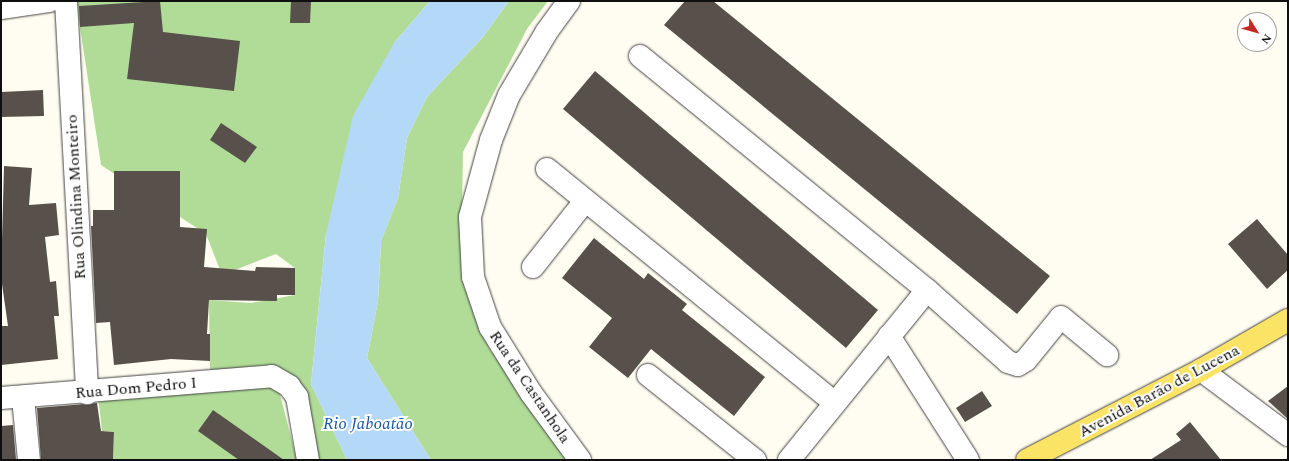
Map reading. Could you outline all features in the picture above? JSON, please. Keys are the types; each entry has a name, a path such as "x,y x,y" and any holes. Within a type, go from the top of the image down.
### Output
{"main road":[{"name":"Avenida Barão de Lucena","path":"1027,460 1201,370 1288,320"}],"street":[{"path":"1,8 48,1"},
{"name":"Rua Olindina Monteiro","path":"66,1 86,393"},
{"name":"Rua da Castanhola","path":"569,1 546,33 509,95 491,140 470,217 472,277 490,327 531,393 580,460"},
{"path":"640,56 927,290 1008,362 1018,365 1026,360 1061,317 1107,355"},
{"path":"547,170 835,403"},
{"path":"533,267 585,201"},
{"path":"789,460 927,290"},
{"path":"889,336 968,460"},
{"path":"1201,370 1288,435"},
{"path":"648,375 755,460"},
{"name":"Rua Dom Pedro I","path":"1,398 23,398 86,393 272,376 289,386 297,397 306,433 308,460"},
{"path":"23,398 29,460"}],"green space":[{"path":"76,1 430,1 394,43 326,234 311,384 347,460 314,460 285,371 210,375 209,300 251,303 295,295 295,268 276,254 222,275 206,234 101,165"},
{"path":"509,1 548,1 527,29 463,152 461,270 489,348 571,460 431,460 367,358 378,301 381,241 398,198 407,138 427,97 483,37"},
{"path":"278,387 297,460 113,460 114,432 102,431 98,396"}],"water":[{"name":"Rio Jaboatão","path":"430,1 509,1 483,37 427,97 407,138 398,198 381,241 378,301 367,358 431,460 347,460 311,384 326,234 353,116 394,43"}],"building":[{"path":"160,1 163,32 240,41 234,91 127,79 134,23 80,27 79,6"},
{"path":"291,1 311,1 310,23 290,23"},
{"path":"685,1 713,1 1050,276 1017,314 664,25"},
{"path":"595,71 878,310 846,348 563,109"},
{"path":"43,90 44,116 1,117 1,92"},
{"path":"221,123 257,147 245,163 210,140"},
{"path":"4,166 32,168 29,205 56,203 59,235 45,237 50,282 56,281 59,316 54,316 58,359 1,365 1,326 8,326 1,277"},
{"path":"114,171 180,171 180,227 207,229 204,267 255,271 256,267 295,268 295,295 277,295 277,301 209,300 207,334 210,334 210,361 171,359 114,365 110,322 96,323 91,226 93,226 93,210 114,210"},
{"path":"1257,219 1288,255 1288,270 1267,289 1228,244"},
{"path":"594,238 644,279 648,273 687,304 682,310 765,377 734,416 651,349 628,378 589,347 612,318 562,278"},
{"path":"1288,386 1288,419 1268,401"},
{"path":"982,391 992,406 965,422 956,408"},
{"path":"97,403 101,431 114,432 113,460 41,460 37,408"},
{"path":"213,410 284,460 239,460 198,431"},
{"path":"1190,422 1221,460 1150,460 1181,440 1176,434"},
{"path":"13,425 16,460 1,460 1,426"}]}
